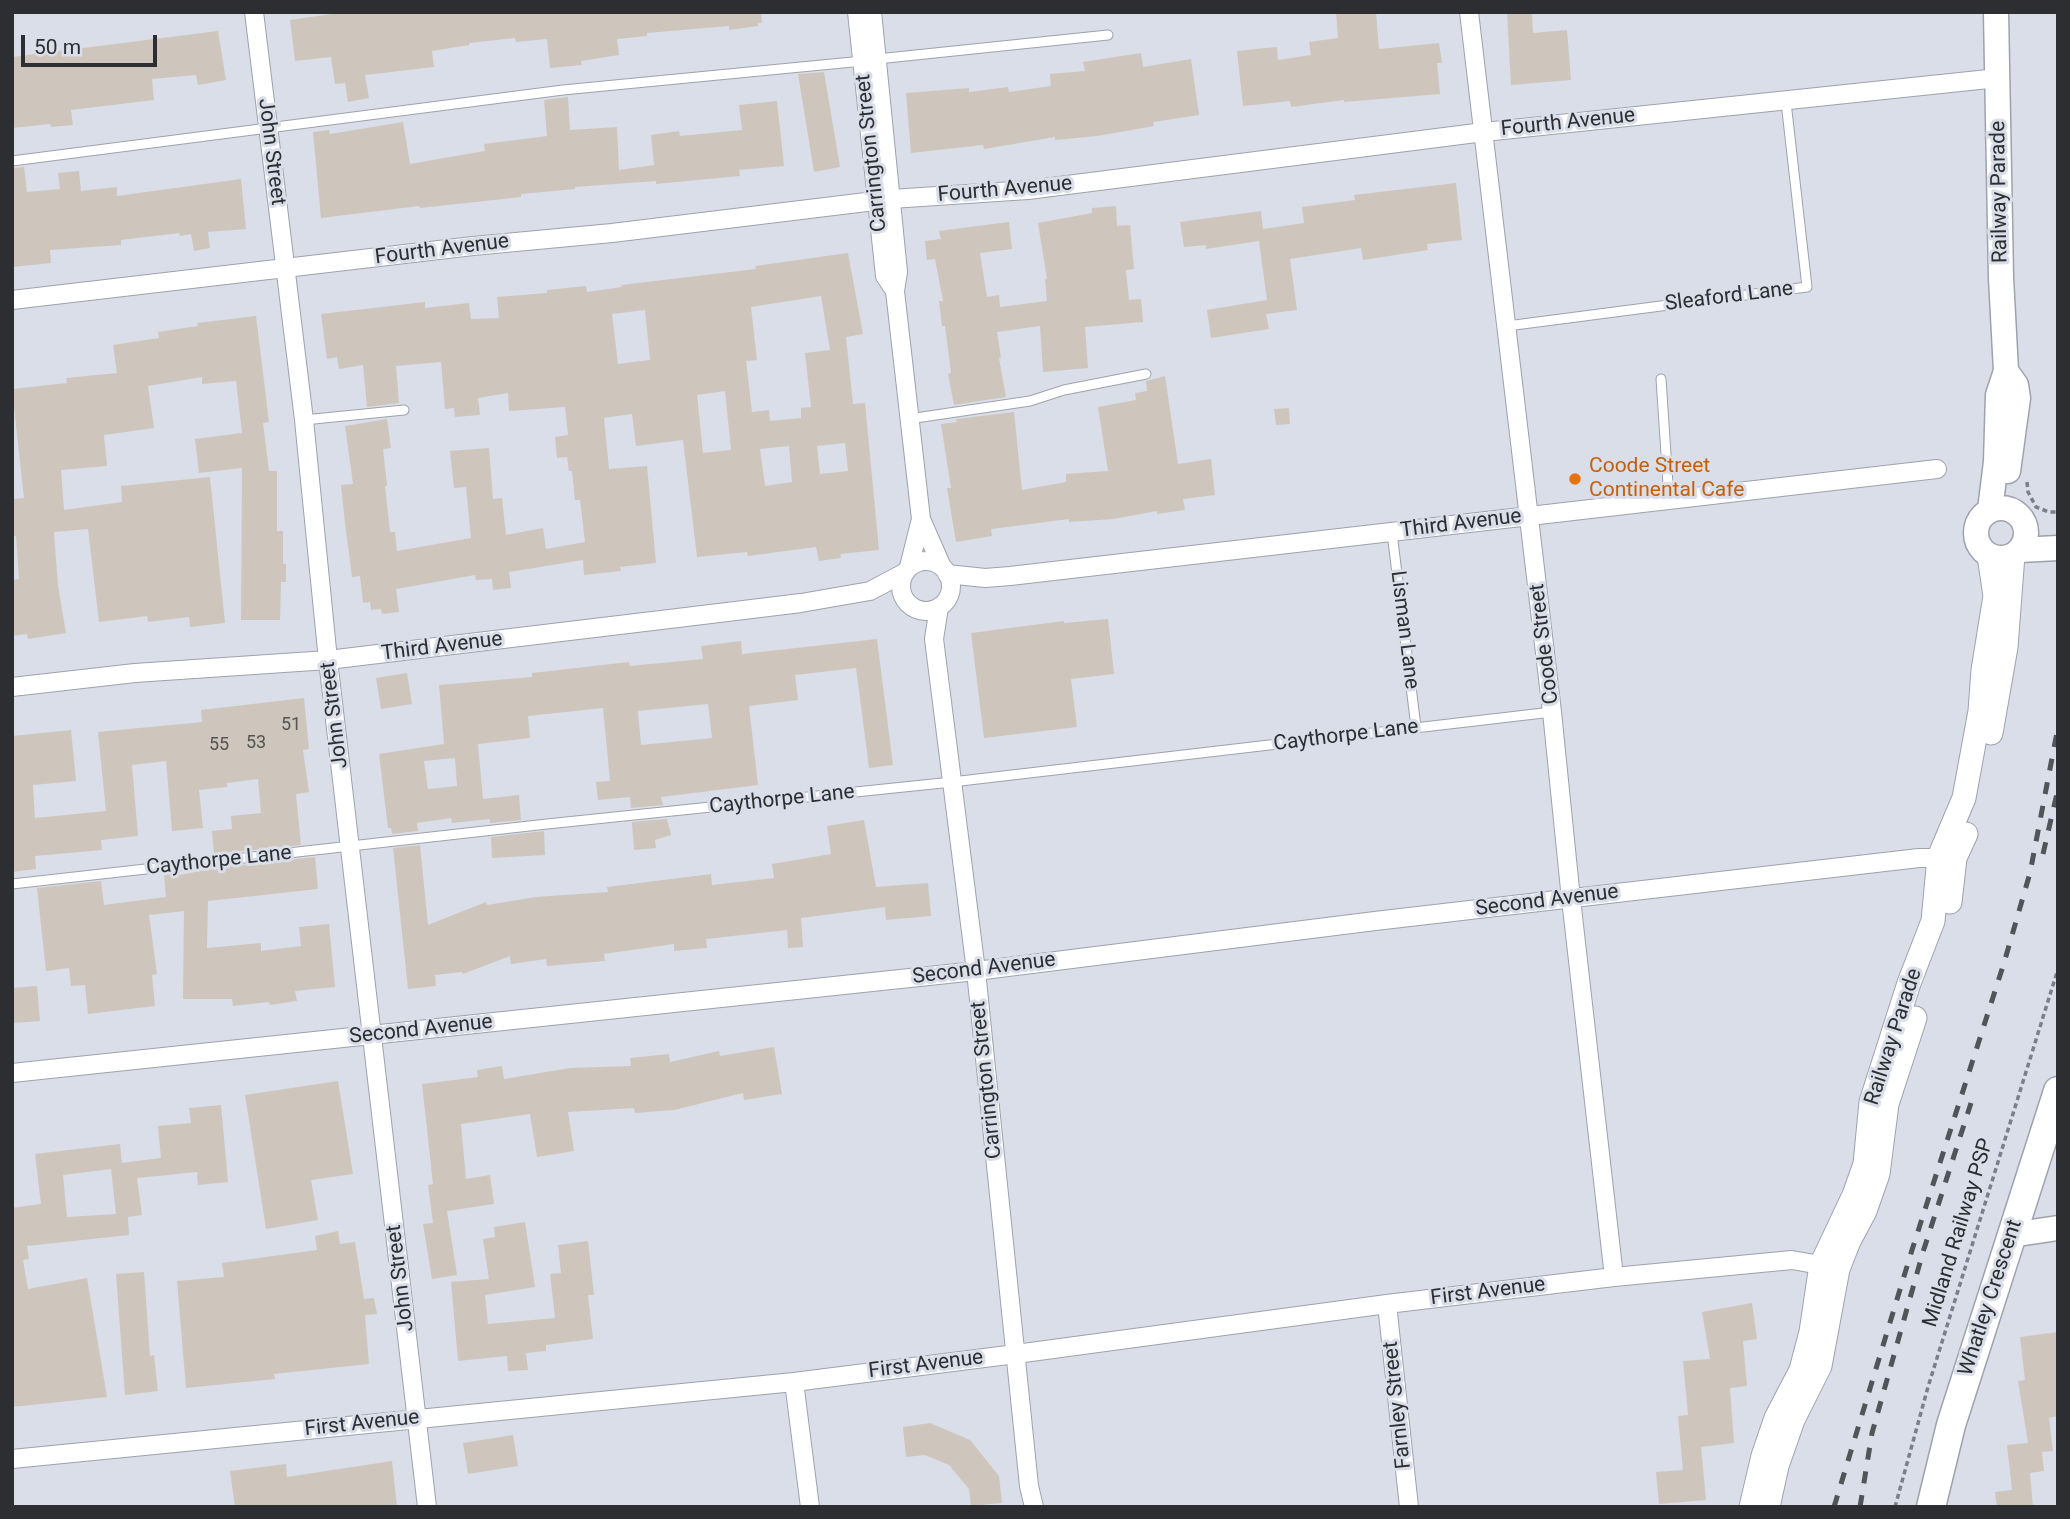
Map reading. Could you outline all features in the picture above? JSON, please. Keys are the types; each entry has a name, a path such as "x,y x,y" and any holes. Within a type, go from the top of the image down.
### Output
{"main road":[{"name":"Railway Parade","path":"1996,12 2001,278 2006,371 2016,385 2018,398 2014,440 2009,454 2009,535"},
{"path":"2009,535 2054,531"},
{"name":"Whatley Crescent","path":"1931,1507 1951,1425 2058,1091"},
{"path":"2011,1235 2058,1228"}],"street":[{"name":"John Street","path":"254,12 304,420 328,660 427,1507"},
{"name":"Carrington Street","path":"857,12 870,60"},
{"name":"Carrington Street","path":"872,12 870,60 883,200 885,276 895,291 922,519 946,577"},
{"name":"Coode Street","path":"1469,12 1530,514 1614,1277"},
{"name":"Fourth Avenue","path":"12,300 883,200 1028,190 1484,132 1998,78"},
{"name":"Third Avenue","path":"946,577 985,578 1937,469"},
{"name":"Carrington Street","path":"907,570 922,519"},
{"name":"Railway Parade","path":"1751,1507 1763,1456 1776,1418 1801,1370 1829,1267 1865,1211 1878,1174 1887,1104 1949,909 1947,858 1979,798 2006,647 2009,535"},
{"path":"922,561 929,561 946,577 939,607 923,611 909,603 901,590 907,570 922,561"},
{"name":"Third Avenue","path":"12,687 135,673 328,660 800,603 870,591 907,570"},
{"name":"Third Avenue","path":"870,591 909,603"},
{"name":"Carrington Street","path":"909,603 934,639"},
{"name":"Carrington Street","path":"939,607 934,639 976,971 1029,1486 1034,1507"},
{"name":"Second Avenue","path":"12,1073 976,971 1571,899 1947,858"},
{"name":"First Avenue","path":"12,1459 793,1381 1614,1277 1792,1260 1829,1267"},
{"name":"Railway Parade","path":"1768,1507 1777,1466 1793,1420 1820,1367 1829,1267"},
{"name":"Farnley Street","path":"1387,1304 1409,1507"},
{"path":"793,1381 810,1507"}],"lane":[{"path":"12,160 563,90 1108,35"},
{"name":"Sleaford Lane","path":"1507,326 1807,287 1786,102"},
{"path":"909,419 1030,401 1064,390 1146,374"},
{"path":"1661,379 1669,499"},
{"path":"304,420 404,410"},
{"name":"Lisman Lane","path":"1392,533 1416,727"},
{"name":"Caythorpe Lane","path":"12,884 952,782 1552,712"}],"path":[{"name":"Midland Railway PSP","path":"1895,1507 1928,1387 2058,970"}],"building":[{"path":"345,12 761,12 762,23 758,23 758,26 729,30 729,26 647,33 647,36 617,39 619,55 581,61 582,65 550,68 547,39 516,42 515,38 469,43 432,51 434,67 365,75 369,98 348,102 345,83 335,84 331,57 295,61 290,20"},
{"path":"1336,12 1376,12 1379,49 1439,43 1442,63 1437,63 1440,94 1344,100 1291,107 1290,101 1243,106 1237,51 1277,47 1278,60 1311,55 1309,42 1338,38"},
{"path":"1507,12 1532,12 1533,33 1567,30 1571,80 1511,85"},
{"path":"218,31 226,80 198,85 196,75 152,79 154,100 71,110 73,125 51,127 50,124 12,128 12,57"},
{"path":"1141,53 1143,67 1191,59 1199,115 1153,122 1154,126 1097,136 1055,140 1055,137 984,149 983,145 911,153 906,93 969,88 969,92 1008,87 1009,92 1051,86 1050,74 1085,71 1083,62"},
{"path":"824,72 840,167 814,172 798,74"},
{"path":"568,97 570,130 617,127 619,170 654,165 651,135 679,131 680,136 742,130 739,105 777,101 784,166 739,170 740,176 656,184 656,181 575,187 521,194 521,197 321,218 313,132 329,130 330,134 403,122 410,164 485,151 484,144 547,136 544,100"},
{"path":"24,167 27,192 60,189 58,173 79,171 81,191 117,187 117,196 241,179 246,229 208,232 210,248 194,251 191,234 180,236 179,233 121,240 121,245 50,250 51,263 12,267 12,168"},
{"path":"1456,183 1462,240 1427,244 1428,250 1363,260 1361,248 1290,259 1297,310 1266,314 1269,329 1211,338 1207,310 1267,300 1259,241 1206,249 1206,245 1184,247 1180,222 1261,211 1263,229 1304,223 1302,207 1355,200 1354,195"},
{"path":"1116,206 1117,226 1130,225 1134,269 1126,270 1129,300 1141,299 1143,322 1085,327 1088,368 1043,372 1040,326 997,332 1006,397 954,405 948,374 951,373 945,326 942,326 939,301 943,301 935,259 927,260 925,241 941,239 939,231 1009,222 1012,249 980,253 987,297 999,295 1000,307 1047,301 1047,279 1038,223 1092,213 1092,208"},
{"path":"848,253 863,334 846,337 853,404 865,403 879,550 840,554 841,558 819,561 816,547 748,556 747,552 697,557 683,440 636,446 632,414 604,418 609,469 647,466 656,563 620,567 621,571 584,575 583,560 509,572 511,588 493,590 492,579 476,580 475,575 396,589 399,612 382,614 381,609 371,610 370,602 363,603 360,576 352,577 341,485 353,484 345,426 387,419 391,448 383,449 385,486 390,532 395,532 397,551 471,538 466,487 454,488 450,451 489,448 493,499 502,498 506,535 543,528 546,549 585,542 580,500 575,500 572,471 569,471 567,457 557,458 555,437 568,435 565,407 509,411 508,393 478,398 480,415 455,417 454,408 445,409 441,362 396,366 399,403 367,407 363,365 339,369 337,357 327,359 321,314 425,302 425,308 469,303 471,319 499,318 497,297 547,293 547,290 586,286 587,292 622,287 621,285 756,269 755,266","holes":["821,296 830,350 805,353 811,407 801,408 801,418 770,421 769,410 752,412 746,361 757,360 751,307","645,310 650,360 618,364 612,314","725,391 731,450 703,453 697,395","845,443 848,471 820,474 817,446","789,446 792,482 765,486 760,449"]},
{"path":"256,316 269,422 263,423 269,471 277,471 277,531 283,531 283,564 286,564 286,582 281,582 280,620 241,620 242,468 199,473 195,439 242,433 236,381 202,384 202,377 148,386 154,428 104,435 107,466 61,470 64,510 122,502 121,486 210,477 225,623 190,627 189,617 148,622 147,616 99,622 88,529 54,532 58,586 66,633 28,639 27,634 12,636 12,580 19,579 16,536 12,536 12,499 24,498 12,389 67,383 66,378 117,373 113,345 159,338 158,332 198,326 197,323"},
{"path":"1165,376 1178,464 1211,459 1215,495 1183,499 1185,510 1157,514 1157,511 1113,519 1069,522 1069,519 991,529 992,536 956,542 947,488 951,488 941,424 957,422 956,419 1014,412 1022,490 1066,482 1066,474 1108,471 1098,407 1136,400 1135,393 1147,391 1146,381"},
{"path":"1289,408 1290,424 1276,425 1274,409"},
{"path":"1108,619 1114,674 1071,679 1077,727 984,738 971,633 1064,621"},
{"path":"877,639 893,765 869,768 856,668 795,675 798,700 749,706 758,785 661,797 663,805 631,808 630,797 598,800 596,782 610,781 603,708 528,716 530,738 478,744 483,799 519,795 521,820 490,823 490,819 452,823 451,818 417,823 418,831 392,834 391,828 388,828 379,754 444,744 439,685 532,677 532,673 629,662 630,666 703,659 701,646 741,641 742,654","holes":["708,704 712,738 641,745 638,711","455,758 457,786 428,789 424,761"]},
{"path":"407,673 412,704 381,709 376,678"},
{"path":"304,698 309,749 303,750 309,792 296,794 301,845 214,854 212,831 232,829 231,816 261,813 258,779 227,783 227,787 199,790 203,828 172,831 166,761 132,765 138,836 101,840 102,850 35,856 36,869 12,872 12,736 71,730 76,781 33,785 35,818 106,811 98,732 202,722 201,710"},
{"path":"667,819 671,835 655,840 656,848 634,850 632,822"},
{"path":"864,820 876,887 928,883 931,916 886,920 885,907 801,918 803,947 788,948 787,930 706,939 707,948 674,951 674,944 604,954 605,961 547,966 546,959 511,964 510,956 463,974 435,975 436,986 408,989 393,848 420,845 428,925 486,902 487,905 536,897 608,892 607,887 711,874 712,885 774,878 772,864 831,854 827,826"},
{"path":"544,831 545,855 492,858 491,837"},
{"path":"315,857 318,889 208,901 207,948 261,943 261,951 301,946 299,927 329,924 335,987 295,991 297,1001 270,1005 269,1002 233,1006 232,999 183,999 184,911 149,915 157,974 152,975 155,1006 88,1014 85,985 71,986 69,968 46,971 37,888 101,881 104,905 166,897 164,874 179,872 180,875 215,868"},
{"path":"37,986 40,1021 12,1023 12,988"},
{"path":"774,1047 782,1094 744,1100 743,1093 674,1110 635,1113 634,1108 568,1112 574,1151 537,1157 530,1114 461,1124 466,1179 490,1175 494,1204 447,1211 457,1275 432,1279 423,1224 433,1223 428,1185 433,1184 422,1084 478,1077 477,1070 502,1066 504,1079 570,1068 631,1066 630,1058 669,1054 670,1062 719,1051 720,1056"},
{"path":"338,1081 353,1174 311,1180 318,1220 266,1229 245,1095"},
{"path":"221,1105 228,1182 198,1185 197,1172 137,1178 142,1215 128,1217 129,1235 27,1246 29,1259 23,1260 28,1289 87,1278 107,1397 12,1407 12,1208 41,1204 35,1154 120,1144 122,1163 161,1158 158,1126 191,1123 189,1108","holes":["111,1169 116,1214 67,1217 63,1175"]},
{"path":"525,1222 535,1287 485,1295 488,1324 555,1318 550,1274 561,1273 558,1245 588,1241 594,1295 588,1295 593,1339 546,1345 546,1351 526,1353 528,1370 508,1371 507,1356 458,1361 451,1282 489,1279 483,1239 495,1237 494,1227"},
{"path":"338,1231 340,1244 355,1242 364,1299 374,1298 377,1314 365,1315 369,1364 274,1374 275,1379 186,1388 177,1281 224,1277 222,1263 317,1250 315,1236"},
{"path":"144,1272 150,1356 154,1355 158,1391 125,1395 116,1274"},
{"path":"1752,1303 1757,1339 1743,1341 1747,1386 1730,1388 1734,1443 1701,1447 1706,1500 1659,1504 1656,1472 1683,1470 1678,1416 1688,1415 1683,1361 1710,1359 1702,1312"},
{"path":"2058,1332 2058,1416 2049,1418 2053,1451 2042,1452 2044,1471 2030,1473 2033,1507 1997,1507 1995,1492 2012,1490 2007,1445 2028,1443 2018,1381 2025,1380 2020,1337"},
{"path":"930,1423 970,1440 999,1476 1002,1503 971,1506 969,1489 949,1465 925,1455 906,1457 903,1427"},
{"path":"513,1435 518,1466 468,1474 463,1443"},
{"path":"392,1461 397,1507 235,1507 230,1471 286,1464 287,1477"}],"railway":[{"path":"1834,1507 2030,873 2058,727"},
{"path":"2043,854 2058,789"},
{"path":"1860,1507 1872,1433 1923,1252 1971,1103"}],"place":[{"name":"Coode Street Continental Cafe","path":"1575,479"}]}
